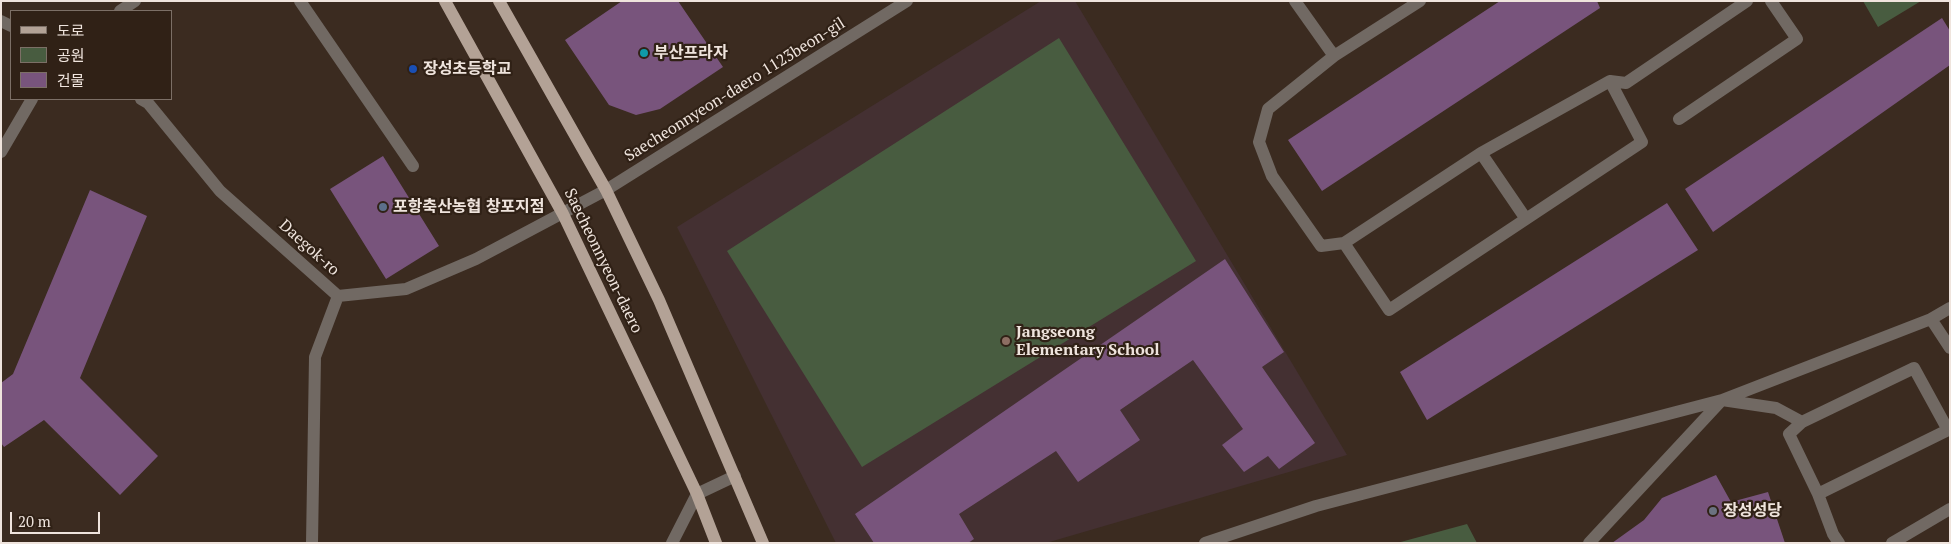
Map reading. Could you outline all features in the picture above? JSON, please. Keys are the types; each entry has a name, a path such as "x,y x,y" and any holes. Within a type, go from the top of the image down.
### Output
{"main road":[{"name":"Saecheonnyeon-daero","path":"445,1 563,214 697,494 716,543"},
{"name":"Saecheonnyeon-daero","path":"499,1 606,190 659,300 763,543"}],"street":[{"path":"122,10 135,1"},
{"path":"300,1 413,166"},
{"name":"Saecheonnyeon-daero 1123beon-gil","path":"606,190 907,1"},
{"path":"1295,1 1334,56"},
{"path":"1420,1 1334,56 1268,109 1259,142 1272,176 1321,246 1344,244 1481,153 1610,81 1626,83 1747,1"},
{"path":"1678,119 1797,39 1772,1"},
{"path":"1344,244 1389,310 1642,142 1610,81"},
{"path":"1,152 31,100"},
{"name":"Daegok-ro","path":"143,100 148,103 220,191 338,296 406,289 476,259 606,190"},
{"path":"1481,153 1526,220"},
{"path":"312,543 315,357 338,296"},
{"path":"1204,543 1316,506 1722,400 1932,319 1950,308"},
{"path":"1932,319 1950,348"},
{"path":"1818,494 1949,429 1914,368 1802,422 1789,434 1818,494 1833,534 1839,543"},
{"path":"1722,400 1776,408 1802,422"},
{"path":"1589,543 1722,400"},
{"path":"672,543 697,494 735,476"},
{"path":"1892,543 1950,509"}],"shaded area":[{"name":"Jangseong Elementary School","path":"1041,1 1075,1 1347,455 1046,543 836,543 677,227"}],"green space":[{"path":"1863,1 1921,1 1878,27"},
{"path":"1059,38 1196,261 862,467 727,251"},
{"path":"1467,524 1477,543 1397,543"}],"building":[{"name":"부산프라자","path":"622,1 678,1 723,67 660,109 636,115 609,105 565,40"},
{"path":"1500,1 1597,1 1600,8 1322,191 1288,140"},
{"path":"1942,18 1950,31 1950,65 1713,232 1685,189"},
{"path":"383,156 439,246 386,279 330,189"},
{"path":"90,190 147,216 80,378 158,456 120,495 44,420 4,447 1,443 1,383 13,374"},
{"path":"1667,203 1698,250 1427,420 1400,372"},
{"path":"1225,259 1284,352 1262,367 1315,443 1279,469 1268,456 1244,472 1222,445 1243,429 1193,360 1120,410 1140,440 1078,482 1056,451 959,514 974,539 968,543 874,543 855,514"},
{"name":"장성성당","path":"1716,475 1731,502 1768,492 1785,543 1612,543 1644,520 1662,498"}],"place":[{"name":"부산프라자","path":"644,53"},
{"name":"장성초등학교","path":"413,69"},
{"name":"포항축산농협 창포지점","path":"383,207"},
{"name":"Jangseong Elementary School","path":"1006,341"},
{"name":"장성성당","path":"1713,511"}]}
